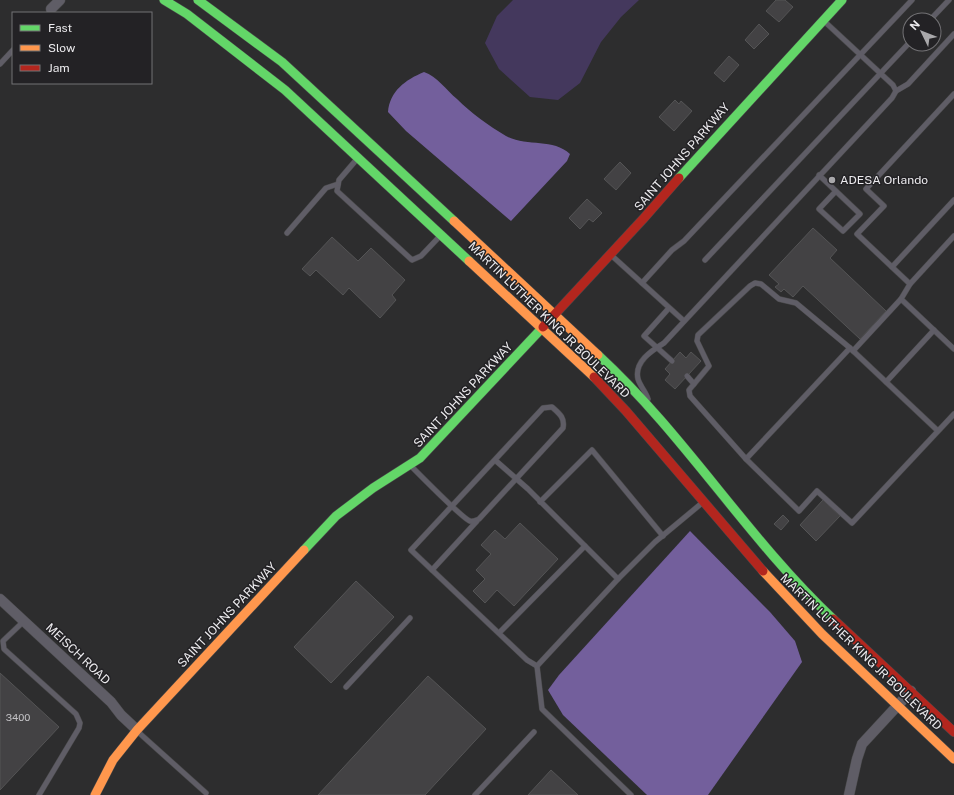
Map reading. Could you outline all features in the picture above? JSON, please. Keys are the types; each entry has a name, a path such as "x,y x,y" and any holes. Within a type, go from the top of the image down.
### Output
{"main road":[{"name":"MARTIN LUTHER KING JR BOULEVARD","path":"164,0 187,14 285,90 442,234 604,386 702,499 735,541 780,591 954,759"},
{"name":"MARTIN LUTHER KING JR BOULEVARD","path":"198,0 282,62 433,200 603,359 650,408 780,562 821,607 954,732"},
{"name":"SAINT JOHNS PARKWAY","path":"95,795 113,760 137,730 336,516 373,488 420,458 555,314 710,142 842,0"},
{"path":"358,158 366,154 374,156 418,197 433,200"},
{"path":"702,499 704,472"}],"street":[{"path":"49,11 60,0"},
{"name":"MEISCH ROAD","path":"0,599 111,702 121,715 137,730"},
{"path":"849,795 856,759 862,744 911,692"}],"lane":[{"path":"642,283 672,250 684,242 912,0"},
{"path":"938,12 950,0 954,3"},
{"path":"823,20 893,85 896,91"},
{"path":"650,408 646,392 639,381 637,371 642,361 664,343 892,98 896,91 908,84 954,34"},
{"path":"0,64 12,51"},
{"path":"705,260 902,51"},
{"path":"910,284 857,234 884,206 866,189 954,94"},
{"path":"358,158 339,180 337,191 412,260 421,256 442,234"},
{"path":"819,175 836,191 860,214 843,231 819,209 836,191"},
{"path":"287,233 326,188 338,184"},
{"path":"892,267 954,200"},
{"path":"746,459 901,299 910,284 954,236"},
{"path":"610,254 684,321"},
{"path":"938,431 852,350 796,303 779,299 761,284 755,283 750,286 698,335 697,341 709,366 689,390 690,396 746,459 799,511 818,490 852,523 954,414"},
{"path":"901,299 954,349"},
{"path":"669,308 644,336 672,361"},
{"path":"886,382 934,330"},
{"path":"687,376 694,384"},
{"path":"432,570 563,428 564,422 562,416 552,407 543,408 411,550 499,634 527,660 536,666 542,709 631,795"},
{"path":"540,502 592,450 663,536"},
{"path":"495,460 618,579"},
{"path":"410,464 469,521 474,522 479,519"},
{"path":"536,666 618,579 702,499"},
{"path":"499,634 585,546"},
{"path":"346,687 410,618"},
{"path":"24,621 3,641 2,647 79,718 79,728 39,795"},
{"path":"137,730 206,793"},
{"path":"475,795 534,732"}],"shaded area":[{"path":"513,0 639,0 621,17 601,42 580,83 558,100 530,97 499,69 485,43 497,16"},
{"path":"424,72 437,80 474,114 506,136 522,141 556,146 570,154 567,161 511,221 406,131 388,112 389,105 395,92 405,83"},
{"path":"690,531 770,612 795,641 802,662 708,795 647,795 563,715 548,690 559,675"}],"building":[{"path":"776,0 785,0 793,7 779,22 766,11"},
{"path":"759,24 769,34 754,49 745,40"},
{"path":"729,56 739,65 724,82 714,73"},
{"path":"675,100 679,104 681,101 692,111 674,131 659,117"},
{"path":"620,162 631,173 616,190 604,179"},
{"path":"587,199 602,213 593,222 589,219 580,229 569,218"},
{"path":"813,228 837,250 830,258 886,311 860,339 803,286 793,297 784,289 781,292 775,287 779,284 769,275"},
{"path":"332,237 358,261 371,248 405,280 392,295 396,300 380,318 349,288 343,295 316,270 310,276 302,269"},
{"path":"680,352 686,358 691,352 701,361 675,389 665,380 670,374 665,369"},
{"path":"823,500 840,516 816,541 800,525"},
{"path":"783,515 789,521 781,530 774,524"},
{"path":"520,523 558,559 514,606 497,590 485,603 473,591 485,579 476,570 491,554 481,545 495,530 505,539"},
{"path":"356,581 394,617 331,683 294,647"},
{"path":"0,673 59,727 0,790"},
{"path":"428,676 486,729 425,795 318,795"},
{"path":"551,770 578,795 528,795"}],"traffic: fast":[{"path":"164,0 187,14 285,90 469,261"},
{"path":"198,0 282,62 454,221"},
{"path":"679,178 842,0"},
{"path":"304,550 336,516 373,488 420,458 543,327"},
{"path":"598,355 630,386 688,452 772,555 833,619"}],"traffic: slow":[{"path":"454,221 598,355"},
{"path":"469,261 594,377"},
{"path":"95,795 113,760 137,730 304,550"},
{"path":"763,571 822,634 954,759"}],"traffic: jam":[{"path":"543,327 679,178"},
{"path":"594,377 626,411 763,571"},
{"path":"833,619 954,732"}],"place":[{"name":"ADESA Orlando","path":"832,180"}]}
